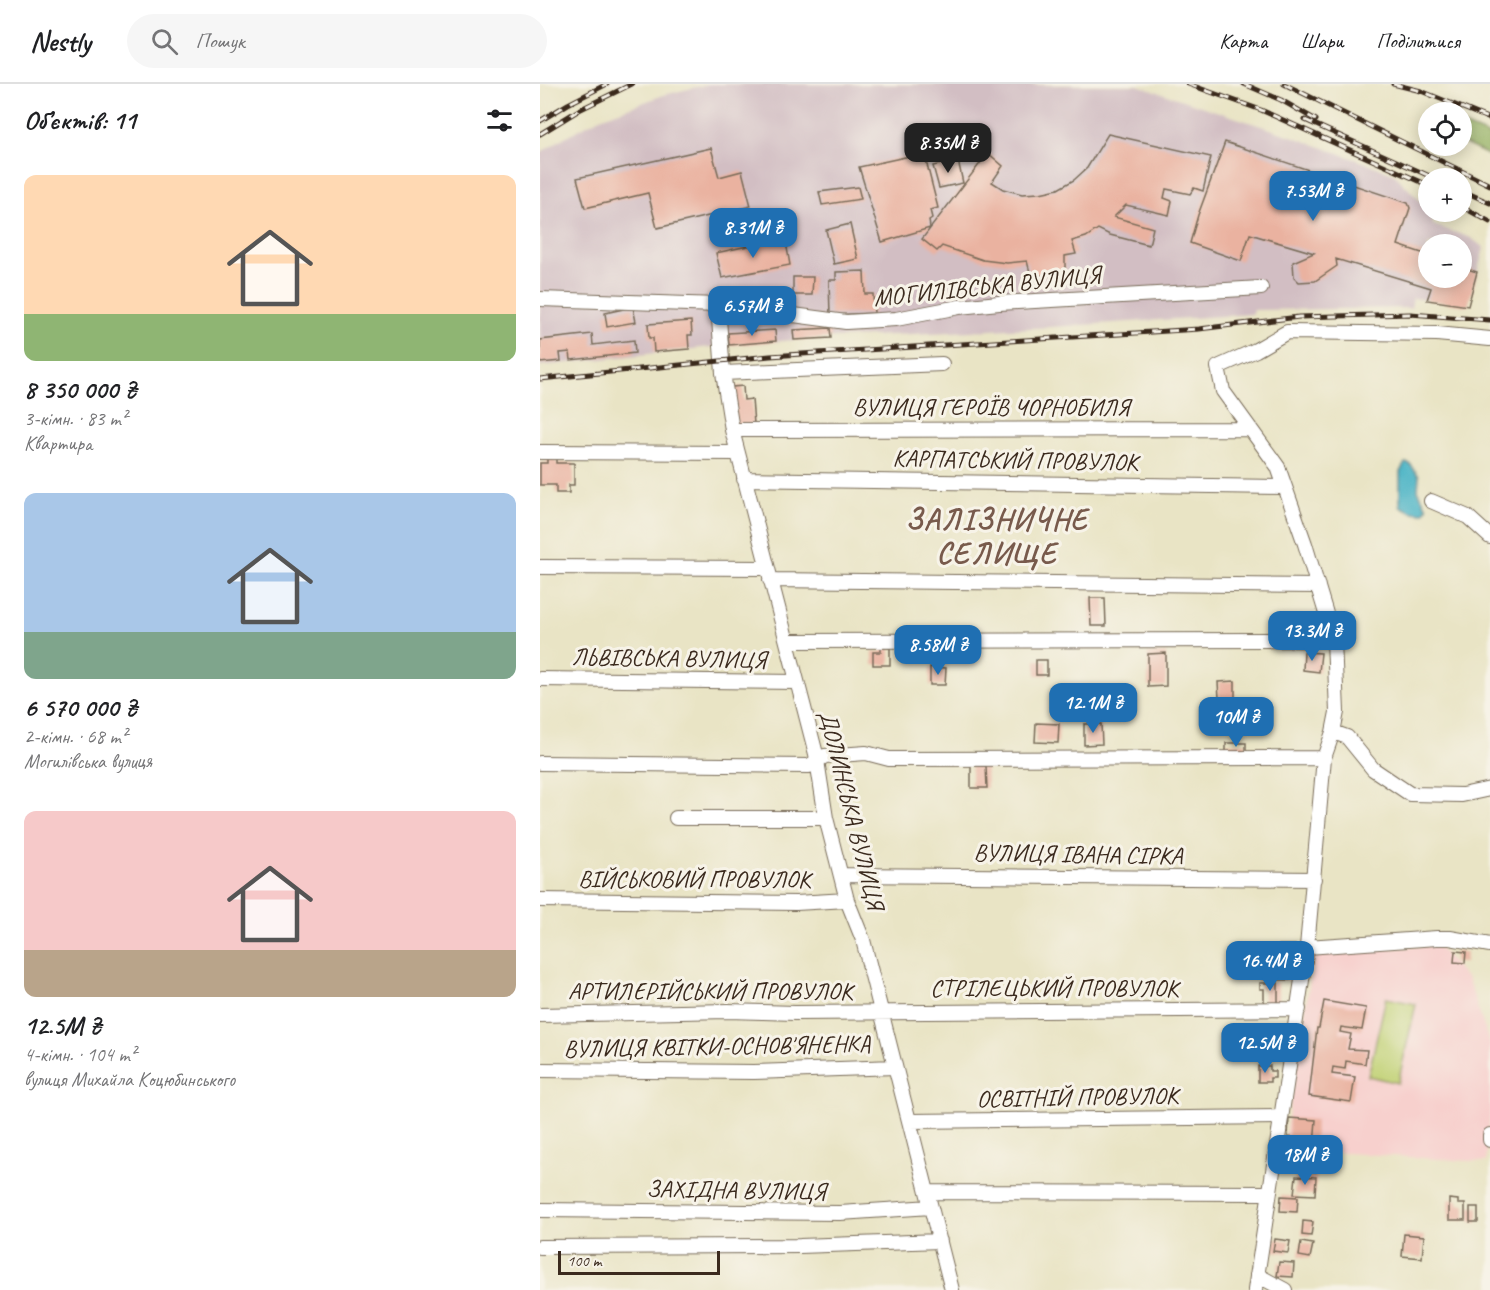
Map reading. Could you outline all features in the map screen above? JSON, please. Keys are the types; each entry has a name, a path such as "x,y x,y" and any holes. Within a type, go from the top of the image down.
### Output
{"street":[{"name":"МОГИЛІВСЬКА ВУЛИЦЯ","path":"540,299 718,305 846,322 896,319 959,307 999,303 1262,288"},
{"name":"ДОЛИНСЬКА ВУЛИЦЯ","path":"718,305 723,373 737,453 817,761 826,819 847,900 863,940 952,1290"},
{"path":"1255,1290 1268,1193 1299,1009 1314,879 1324,758 1337,712 1334,640 1285,487 1278,467 1223,391 1218,367 1256,350 1287,332 1437,334 1490,339"},
{"path":"723,373 942,364"},
{"name":"ВУЛИЦЯ ГЕРОЇВ ЧОРНОБИЛЯ","path":"732,430 1250,429"},
{"path":"540,452 737,453"},
{"name":"КАРПАТСЬКИЙ ПРОВУЛОК","path":"744,479 1285,487"},
{"path":"1431,501 1468,517 1490,537"},
{"path":"540,567 1318,586"},
{"path":"787,641 1334,640"},
{"name":"ЛЬВІВСЬКА ВУЛИЦЯ","path":"540,679 797,682"},
{"path":"1333,732 1347,737 1373,769 1410,794 1462,795 1490,789"},
{"path":"540,763 809,766 825,756 866,753 890,759 1324,758"},
{"path":"676,818 826,819"},
{"name":"ВУЛИЦЯ ІВАНА СІРКА","path":"841,875 1314,879"},
{"name":"ВІЙСЬКОВИЙ ПРОВУЛОК","path":"540,900 796,903 847,900"},
{"path":"1307,947 1437,938 1490,945"},
{"name":"СТРІЛЕЦЬКИЙ ПРОВУЛОК","path":"881,1012 1299,1009"},
{"name":"АРТИЛЕРІЙСЬКИЙ ПРОВУЛОК","path":"540,1015 729,1011 881,1012"},
{"name":"ВУЛИЦЯ КВІТКИ-ОСНОВ'ЯНЕНКА","path":"540,1070 754,1072 895,1066"},
{"name":"ОСВІТНІЙ ПРОВУЛОК","path":"909,1121 1280,1117"},
{"path":"928,1192 1268,1193"},
{"name":"ЗАХІДНА ВУЛИЦЯ","path":"540,1210 840,1213 932,1207"},
{"path":"540,1247 800,1246 940,1241"},
{"path":"1257,1275 1285,1290"}],"shaded area":[{"path":"709,84 1137,85 1291,136 1393,173 1418,199 1418,222 1433,222 1433,225 1459,234 1418,234 1418,288 1472,288 1472,239 1484,248 1468,306 1413,298 1411,308 1254,310 1253,314 794,340 540,366 540,153 600,118 664,95"},
{"path":"1437,945 1468,980 1490,1044 1490,1116 1486,1162 1283,1149 1314,955"}],"green space":[{"path":"1472,129 1490,136 1490,156 1472,147"},
{"path":"1386,998 1416,1004 1398,1083 1368,1076"}],"water":[{"path":"1405,463 1410,464 1419,476 1418,490 1427,508 1423,513 1412,512 1400,506 1400,472"}],"building":[{"path":"1108,134 1211,157 1203,191 1194,188 1190,194 1166,189 1164,198 1172,201 1169,215 1126,205 1114,217 1153,228 1149,245 1110,235 1098,229 1086,237 1072,241 1076,254 1065,256 1065,274 1031,276 1027,261 1007,263 983,260 942,246 937,251 922,239 988,153 1003,166 992,182 1003,189 1022,194 1040,193 1058,189 1074,180 1087,168"},
{"path":"1225,142 1408,203 1410,208 1398,245 1418,252 1418,284 1336,259 1337,266 1315,281 1299,282 1294,277 1293,262 1314,253 1250,234 1241,261 1190,243"},
{"path":"711,148 719,177 742,171 751,206 657,228 648,193 585,208 577,178"},
{"path":"924,153 938,208 930,210 932,218 929,220 930,228 882,242 859,167"},
{"path":"958,160 963,183 939,188 933,166"},
{"path":"858,187 861,199 822,205 819,192"},
{"path":"850,224 858,259 834,264 826,230"},
{"path":"775,240 776,244 786,242 790,265 722,278 716,253"},
{"path":"1472,270 1477,272 1468,306 1427,300 1431,288 1472,288"},
{"path":"864,271 865,294 873,294 874,313 830,315 829,280 836,280 836,272"},
{"path":"793,277 813,277 812,295 793,295"},
{"path":"633,307 636,322 607,327 605,313"},
{"path":"691,321 692,335 688,335 689,349 654,352 653,338 649,338 648,324"},
{"path":"830,328 831,338 794,340 793,330"},
{"path":"775,330 776,341 729,345 728,333"},
{"path":"592,334 593,345 634,340 635,353 571,360 570,352 560,353 561,361 540,363 540,340"},
{"path":"743,386 744,400 752,399 754,424 736,425 732,387"},
{"path":"547,458 556,458 556,463 574,463 574,485 569,485 569,493 556,493 556,485 540,485 540,463 547,463"},
{"path":"1090,598 1105,598 1106,626 1091,626"},
{"path":"881,648 890,648 890,665 873,665 873,652 881,652"},
{"path":"1304,652 1321,653 1319,672 1303,670"},
{"path":"1166,653 1166,686 1148,687 1148,654"},
{"path":"1036,660 1047,660 1047,675 1036,675"},
{"path":"930,667 946,668 945,685 930,685"},
{"path":"1235,681 1235,698 1219,698 1218,682"},
{"path":"1036,723 1059,724 1058,743 1035,742"},
{"path":"1084,724 1101,724 1102,744 1084,745"},
{"path":"1226,743 1246,743 1246,753 1226,754"},
{"path":"971,766 986,766 987,788 971,788"},
{"path":"1279,945 1295,945 1295,962 1279,962 1279,966 1256,966 1257,948 1279,948"},
{"path":"1455,951 1466,952 1465,963 1454,962"},
{"path":"1263,968 1291,969 1290,980 1262,979"},
{"path":"1260,983 1278,983 1278,1003 1264,1003 1264,989 1260,989"},
{"path":"1324,1001 1366,1008 1362,1030 1341,1027 1340,1032 1351,1034 1348,1049 1367,1050 1365,1064 1346,1061 1345,1069 1333,1067 1332,1074 1355,1077 1351,1102 1309,1096 1317,1028 1319,1028"},
{"path":"1258,1066 1270,1066 1270,1071 1275,1071 1275,1078 1270,1078 1270,1082 1258,1082"},
{"path":"1289,1118 1316,1120 1314,1145 1298,1144 1299,1138 1288,1137"},
{"path":"1310,1156 1318,1157 1316,1172 1308,1171"},
{"path":"1296,1176 1316,1177 1315,1195 1294,1194"},
{"path":"1281,1196 1298,1197 1297,1212 1280,1211"},
{"path":"1449,1199 1458,1200 1458,1204 1465,1204 1465,1220 1449,1220"},
{"path":"1470,1207 1478,1207 1478,1222 1470,1222"},
{"path":"1303,1221 1313,1222 1311,1236 1302,1235"},
{"path":"1404,1234 1424,1236 1422,1258 1402,1256"},
{"path":"1275,1239 1290,1241 1288,1253 1273,1251"},
{"path":"1301,1242 1313,1244 1310,1258 1299,1256"},
{"path":"1279,1262 1294,1263 1293,1277 1277,1276"}],"railway":[{"path":"540,121 607,84"},
{"path":"540,134 579,110 632,84"},
{"path":"1188,84 1261,110 1418,181"},
{"path":"1244,84 1281,100 1316,120"},
{"path":"1284,84 1490,185"},
{"path":"1393,84 1421,91 1490,119"},
{"path":"1305,120 1418,171"},
{"path":"1472,195 1490,203"},
{"path":"1472,212 1490,222"},
{"path":"540,379 770,356 1199,329 1299,317 1410,314 1490,320"}],"district":[{"name":"ЗАЛІЗНИЧНЕ СЕЛИЩЕ","path":"997,536"}]}
